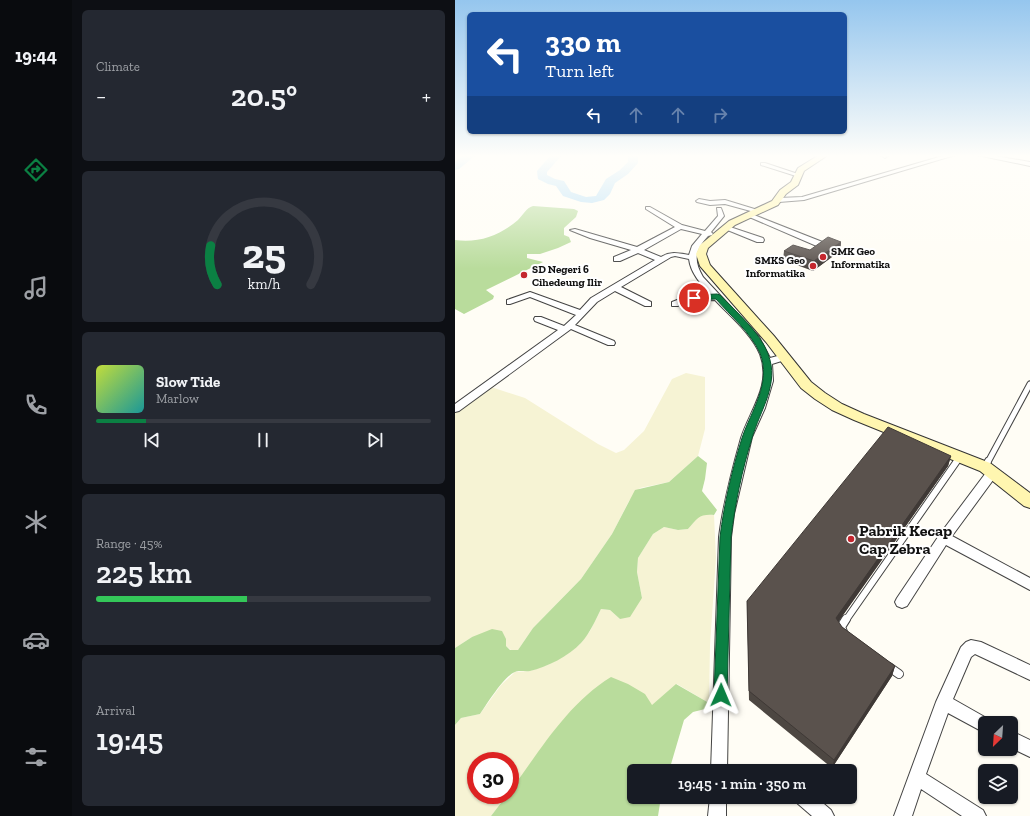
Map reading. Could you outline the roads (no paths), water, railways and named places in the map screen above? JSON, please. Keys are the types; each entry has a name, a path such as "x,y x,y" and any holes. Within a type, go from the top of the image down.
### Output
{"main road":[{"path":"783,193 782,200 714,233 701,251 701,258 705,266 770,339 806,385 820,396 859,417 960,457 988,470 1017,490 1030,502"}],"street":[{"path":"782,200 797,200 821,193"},
{"path":"699,201 725,202 754,213 822,245"},
{"path":"648,208 680,227 760,240"},
{"path":"719,209 721,216 714,233 696,245 692,258 693,268 756,339 767,362 768,381 760,408 747,437 728,514 725,537 719,764"},
{"path":"617,260 680,227"},
{"path":"573,230 597,239 638,250 662,260"},
{"path":"455,409 568,328 594,300 671,254 692,258"},
{"path":"616,288 647,304"},
{"path":"510,302 530,294 582,314"},
{"path":"675,304 685,299 717,296"},
{"path":"538,319 611,343"},
{"path":"767,362 785,357"},
{"path":"902,602 988,470"},
{"path":"944,538 1030,584"},
{"path":"903,816 944,702 966,652 971,647 976,647 1030,673"},
{"path":"944,702 978,721"},
{"path":"1018,743 1030,749"},
{"path":"917,777 977,816"},
{"path":"717,816 718,804"},
{"path":"811,804 825,816"}],"lane":[{"path":"988,470 1030,384"},
{"path":"848,636 843,633 841,628 844,622 960,457"},
{"path":"886,664 899,674"}],"waterway":[{"path":"566,193 585,200 600,198 604,193"}],"place":[{"name":"SMK Geo Informatika","path":"823,257"},
{"name":"SMKS Geo Informatika","path":"813,266"},
{"name":"SD Negeri 6 Cihedeung Ilir","path":"524,275"},
{"name":"Pabrik Kecap Cap Zebra","path":"851,539"}]}
